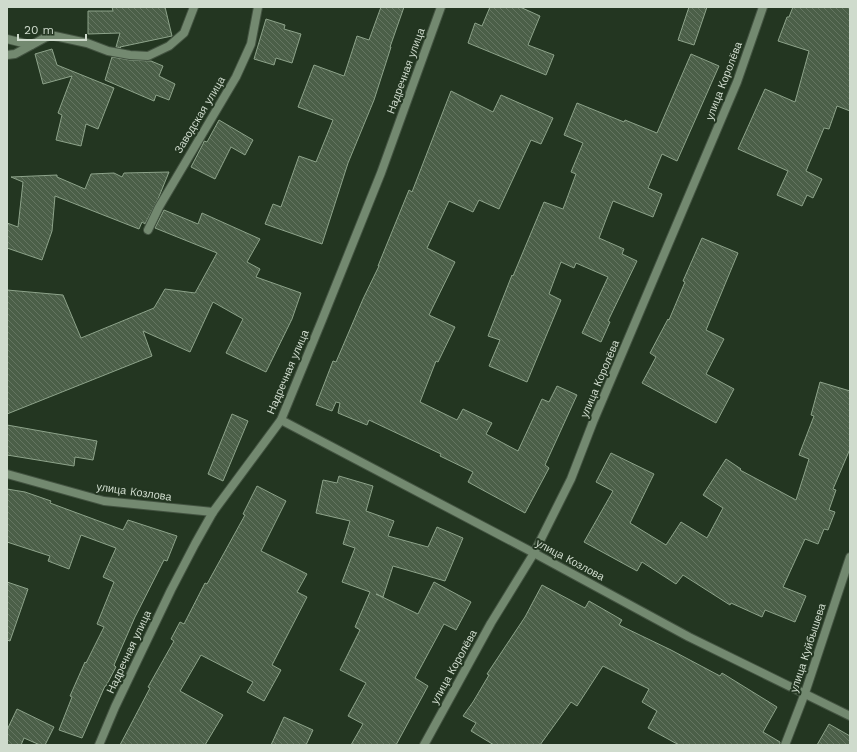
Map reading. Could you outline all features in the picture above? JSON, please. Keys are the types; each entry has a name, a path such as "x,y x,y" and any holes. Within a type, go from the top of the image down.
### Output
{"street":[{"path":"7,55 15,54 50,35 87,42 108,51 148,56 169,46 184,33 194,7"},
{"name":"Заводская улица","path":"148,230 159,207 236,77 251,44 258,7"},
{"name":"Надречная улица","path":"99,745 115,707 171,590 213,512 281,420 381,173 441,7"},
{"name":"улица Королёва","path":"424,745 491,623 534,553 571,479 596,415 737,82 763,7"},
{"path":"7,39 12,39 31,45"},
{"name":"улица Козлова","path":"281,420 534,553 689,637 850,716"},
{"name":"улица Козлова","path":"7,474 104,501 213,512"},
{"name":"улица Куйбышева","path":"785,745 805,693 850,557"}],"building":[{"path":"112,7 165,7 172,36 120,47 121,48 116,47 120,33 88,34 88,11 113,11"},
{"path":"381,7 404,7 374,100 348,163 322,244 265,224 273,204 281,207 299,156 316,162 333,120 298,107 314,65 344,76 357,36 369,40"},
{"path":"490,7 520,7 540,16 528,45 554,55 546,75 468,43 475,23 482,26"},
{"path":"689,7 707,7 694,45 678,40"},
{"path":"793,7 850,7 850,111 837,106 829,129 824,128 806,171 822,179 813,198 807,195 802,206 777,195 788,171 738,149 765,89 795,102 809,51 778,41 787,17 789,17"},
{"path":"266,19 285,25 284,29 301,34 292,63 276,58 274,65 254,59"},
{"path":"52,49 57,65 114,88 98,129 86,124 81,146 56,140 62,115 58,113 72,76 43,84 35,54"},
{"path":"691,54 719,66 677,161 662,154 648,188 662,194 653,217 613,201 599,238 624,249 622,254 637,261 608,321 610,322 601,342 582,333 608,277 576,263 574,268 561,262 549,294 561,300 527,382 489,366 500,340 488,336 512,275 513,276 544,202 563,209 576,174 571,172 583,143 564,135 577,103 624,122 625,120 657,133"},
{"path":"112,57 151,61 163,66 159,76 175,84 169,100 156,95 154,101 105,80"},
{"path":"451,91 493,112 501,95 553,118 541,144 531,140 499,209 479,200 473,212 449,201 427,248 455,262 429,315 455,327 438,362 436,361 420,402 457,420 463,409 492,423 486,434 518,451 542,399 549,402 557,386 577,395 545,465 549,468 525,513 468,482 473,472 440,456 441,454 369,420 367,425 338,413 340,403 336,402 332,411 316,405 333,361 336,362 379,266 409,190 412,192"},
{"path":"219,120 253,140 245,155 231,147 215,179 191,167 204,141 207,142"},
{"path":"169,172 158,199 145,224 142,222 139,229 55,196 52,231 42,260 7,248 7,223 18,227 23,182 11,177 57,175 57,177 85,189 91,174 114,173 122,177 124,173"},
{"path":"164,210 198,224 202,213 260,239 247,262 260,269 256,277 301,293 292,319 266,372 226,353 243,319 213,302 190,352 143,331 152,356 7,414 7,290 63,295 81,338 154,308 165,289 195,293 217,253 155,228"},
{"path":"702,238 738,253 706,330 724,339 706,374 734,389 716,423 642,383 656,357 650,353 668,319 669,320 685,282 683,281"},
{"path":"820,382 850,391 850,449 833,489 836,490 829,510 835,512 828,530 824,529 818,544 805,539 783,587 806,596 795,622 765,610 762,617 731,603 730,605 683,575 676,584 642,562 637,571 584,542 613,491 596,482 611,453 654,474 630,523 666,545 681,522 707,538 723,508 703,495 726,459 741,469 740,470 796,500 809,459 799,455 814,416 811,415"},
{"path":"232,414 248,421 223,481 208,474"},
{"path":"7,425 97,441 93,460 75,457 74,466 7,455"},
{"path":"339,476 373,486 366,511 394,521 388,536 428,547 437,527 463,538 445,581 393,566 383,597 376,594 418,614 434,582 471,602 456,630 444,624 415,678 428,686 396,745 351,745 363,724 348,716 366,683 340,670 360,630 355,627 370,592 342,582 355,548 343,544 350,521 316,513 323,480 337,483"},
{"path":"257,486 286,501 261,551 307,574 297,592 307,597 272,665 281,670 264,701 247,692 253,682 201,655 180,691 223,715 205,745 120,745 150,688 148,687 174,641 171,639 180,622 184,624 205,583 207,584 245,515 243,514"},
{"path":"7,489 25,492 51,501 50,503 123,530 128,520 177,536 167,561 164,560 135,617 114,665 116,667 105,686 82,738 59,730 72,697 70,696 85,662 86,663 104,627 97,624 114,582 103,577 116,548 81,535 69,569 48,561 50,556 7,542"},
{"path":"7,582 28,589 10,641 7,640"},
{"path":"542,585 585,608 589,601 622,620 619,625 720,676 722,673 777,707 763,732 780,742 780,745 679,745 648,728 657,711 642,702 649,689 603,666 577,706 571,702 540,745 494,745 471,731 476,723 463,716 489,675 487,674 525,617"},
{"path":"17,709 54,727 45,745 40,745 24,738 21,745 7,745 7,730"},
{"path":"284,717 313,730 306,745 271,745"},
{"path":"829,724 850,736 850,745 817,745"}]}
